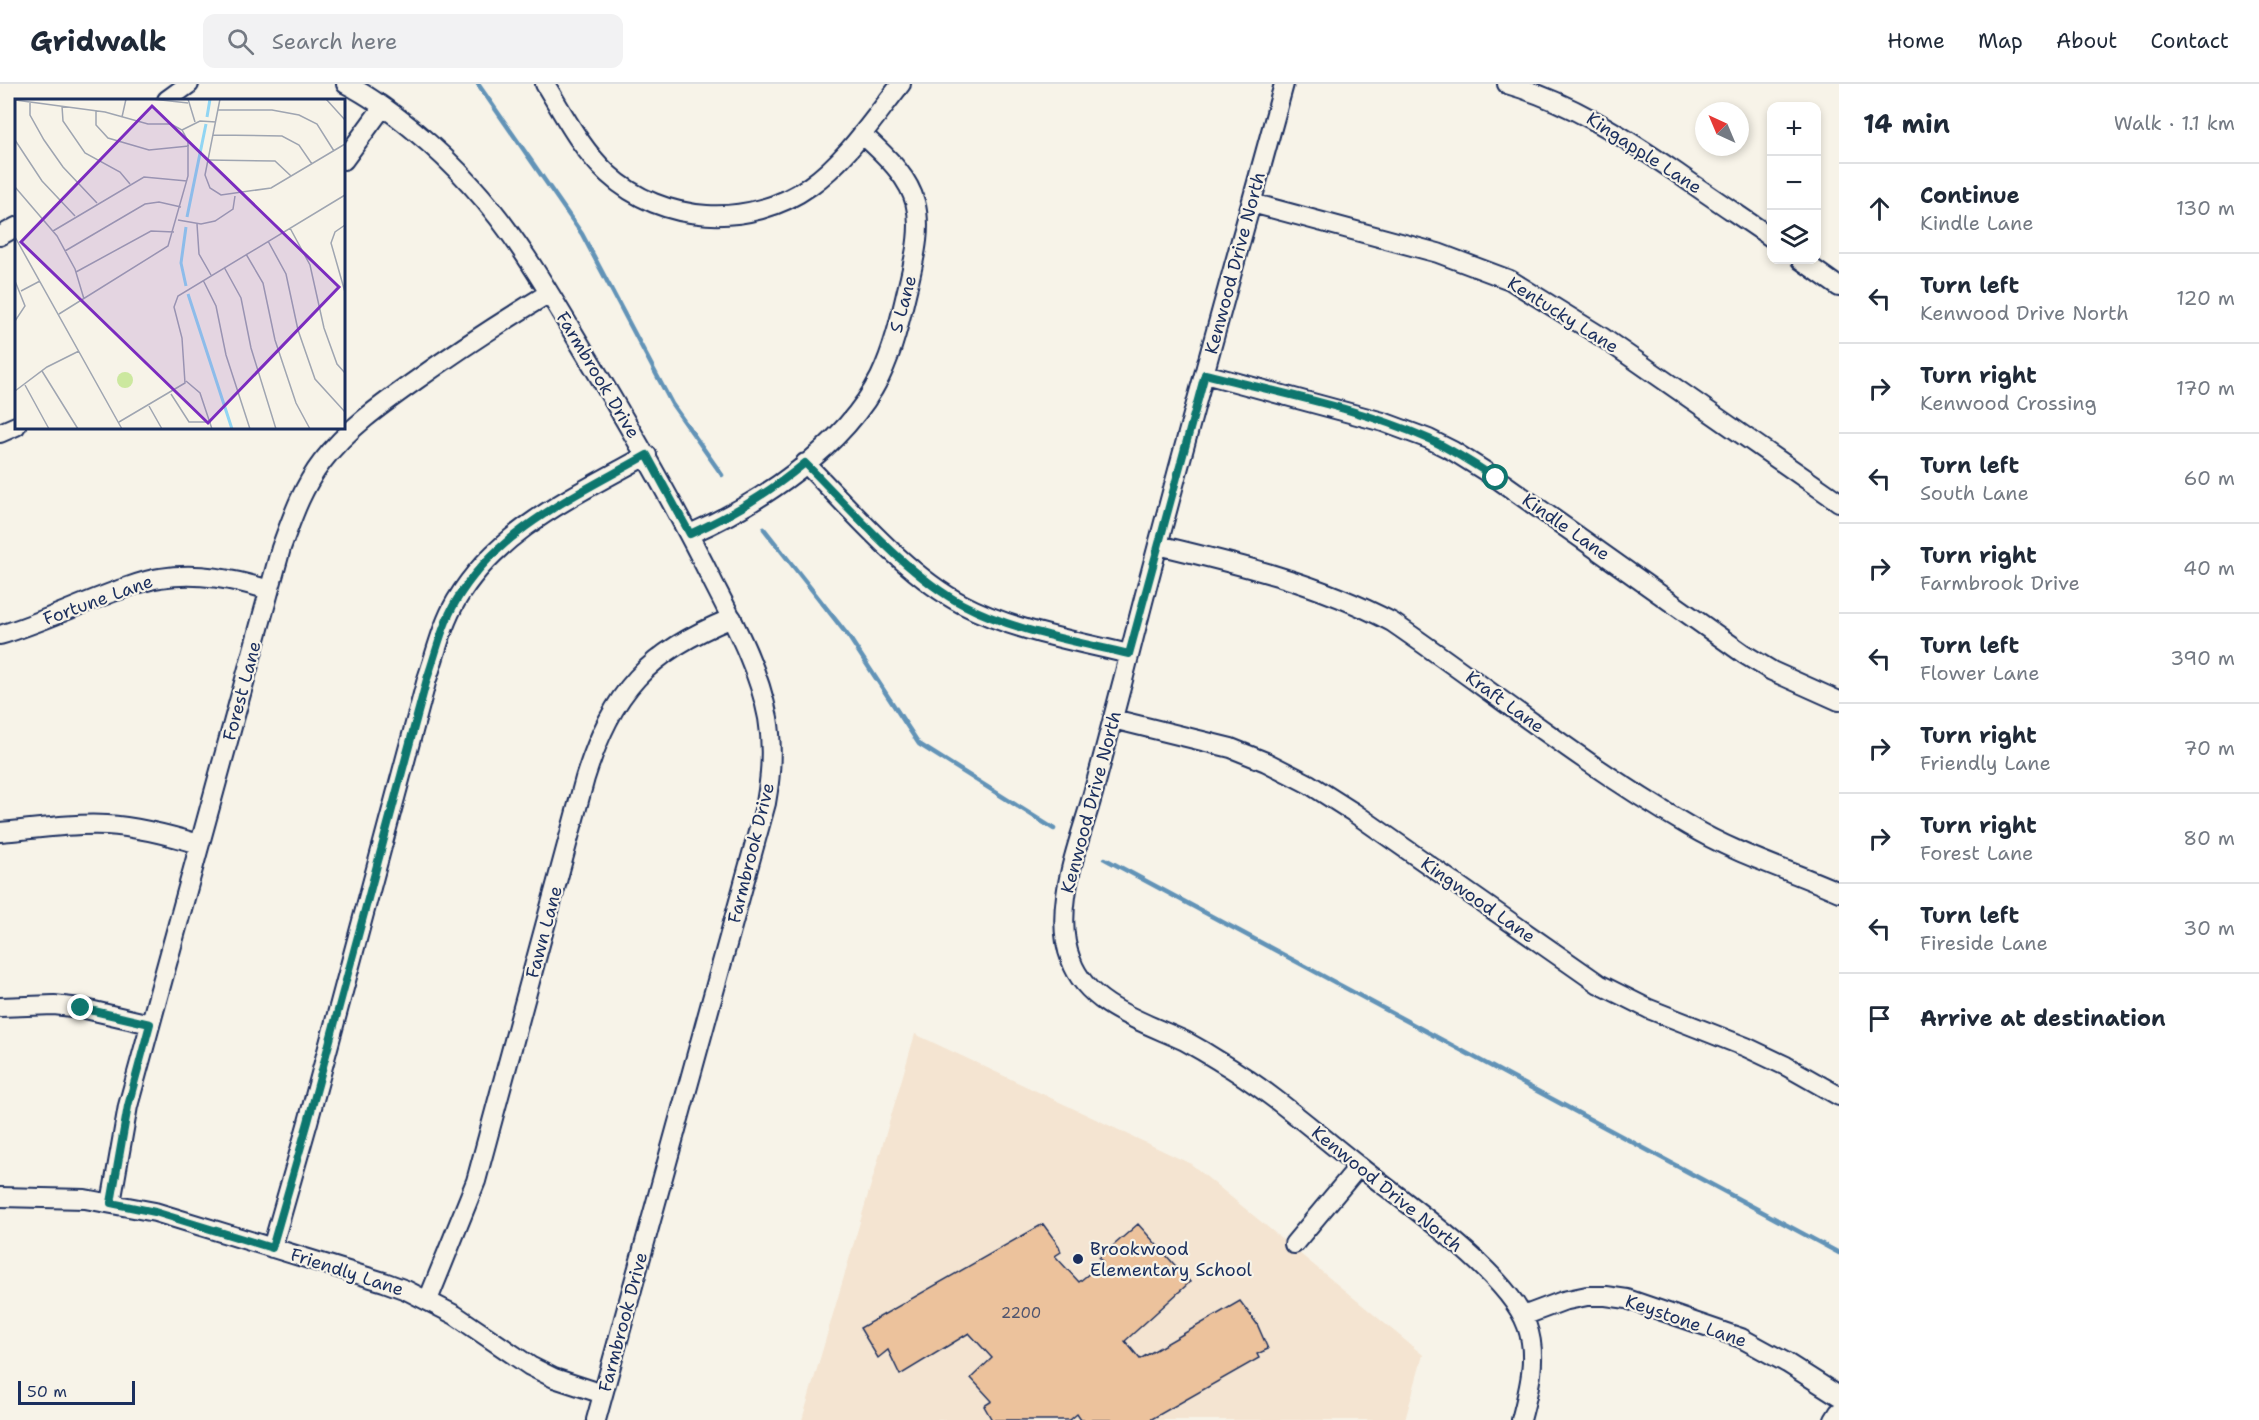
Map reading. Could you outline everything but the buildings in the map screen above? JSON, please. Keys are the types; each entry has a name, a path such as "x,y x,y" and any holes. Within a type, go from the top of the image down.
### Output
{"street":[{"path":"168,99 189,84"},
{"name":"Farmbrook Drive","path":"346,84 425,141 473,187 527,259 647,455 690,534 747,652 761,687 768,719 771,749 770,777 746,877 596,1420"},
{"path":"545,84 585,148 607,173 625,188 650,202 697,215 748,213 787,200 810,186 831,169 901,84"},
{"name":"Kenwood Drive North","path":"1284,84 1113,719 1072,862 1065,897 1066,946 1079,977 1100,998 1115,1008 1186,1042 1259,1087 1425,1218 1495,1279 1514,1301 1523,1316 1532,1345 1530,1385 1521,1420"},
{"name":"Kingapple Lane","path":"1507,84 1583,113 1614,130 1767,235"},
{"path":"345,159 382,108"},
{"name":"S Lane","path":"690,534 750,504 805,463 850,422 879,378 888,359 916,253 917,207 904,176 891,160 862,134"},
{"name":"Kentucky Lane","path":"1252,203 1438,253 1510,280 1602,337 1839,502"},
{"path":"0,236 15,228"},
{"path":"1807,264 1839,287"},
{"name":"Forest Lane","path":"111,1203 128,1106 269,590 293,513 321,462 370,413 460,349 549,293"},
{"name":"Kindle Lane","path":"1205,374 1383,422 1429,439 1453,451 1524,497 1744,654 1772,671 1839,701"},
{"path":"0,433 15,426"},
{"path":"272,1248 427,679 447,620 456,601 476,572 510,537 566,501 647,455"},
{"path":"805,463 919,574 963,605 1008,623 1129,654"},
{"name":"Kraft Lane","path":"1158,545 1273,574 1359,605 1392,622 1637,795 1682,822 1735,850 1839,892"},
{"name":"Fortune Lane","path":"0,635 99,597 160,578 214,576 269,590"},
{"name":"Fawn Lane","path":"428,1300 476,1181 585,778 606,723 630,685 668,651 683,641 732,618"},
{"name":"Kingwood Lane","path":"1113,719 1231,748 1266,762 1309,784 1353,812 1599,984 1649,1009 1746,1047 1786,1066 1839,1096"},
{"path":"0,832 107,825 146,830 199,844"},
{"path":"0,1007 54,1005 81,1008 150,1024"},
{"path":"1294,1244 1359,1166"},
{"name":"Friendly Lane","path":"0,1197 50,1197 111,1203 155,1212 384,1282 428,1300 455,1315 530,1366 562,1381 603,1395"},
{"name":"Keystone Lane","path":"1523,1316 1563,1301 1587,1296 1627,1299 1741,1338 1787,1363 1839,1396"},
{"path":"1834,1420 1839,1412"}],"shaded area":[{"name":"Brookwood Elementary School","path":"915,1034 1191,1164 1423,1355 1405,1420 802,1420"}],"waterway":[{"path":"478,84 582,234 672,404 722,475"},
{"path":"764,529 849,637 919,744 1054,829"},
{"path":"1105,859 1839,1253"}],"place":[{"name":"Brookwood Elementary School","path":"1078,1259"}],"route":[{"path":"81,1008 150,1024 128,1106 111,1203 155,1212 272,1248 427,679 447,620 456,601 476,572 510,537 566,501 647,455 690,534 750,504 805,463 890,548 942,592 963,605 1008,623 1129,654 1205,374 1383,422 1429,439 1496,478"}]}
